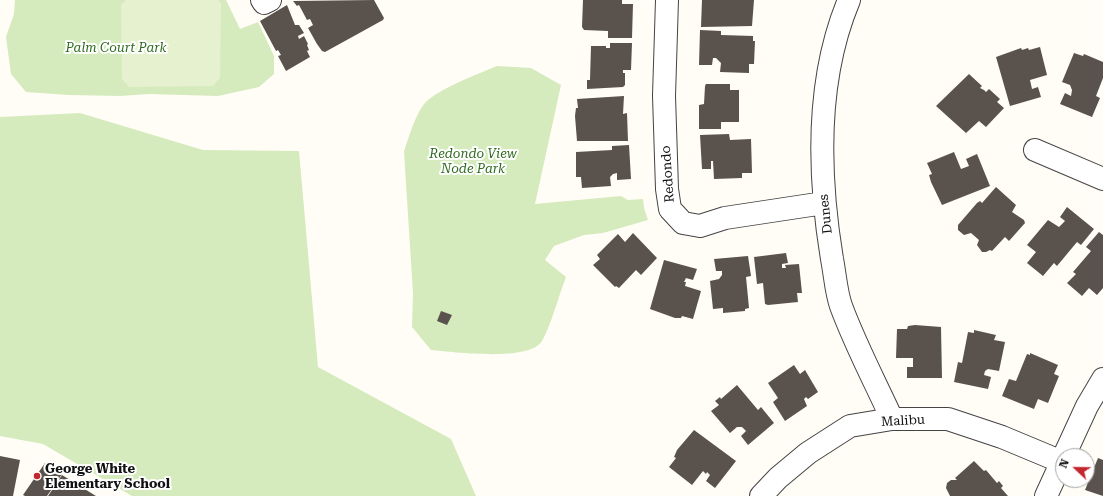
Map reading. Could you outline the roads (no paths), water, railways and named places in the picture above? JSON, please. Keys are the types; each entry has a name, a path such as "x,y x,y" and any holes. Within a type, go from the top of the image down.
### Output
{"street":[{"path":"262,0 264,3 270,0"},
{"name":"Redondo","path":"667,0 664,96 666,188 670,210 683,223 700,226 725,218 824,203"},
{"name":"Dunes","path":"850,0 840,22 825,89 822,157 824,203 840,305 892,419"},
{"path":"1035,150 1103,179"},
{"path":"1068,448 1087,406 1103,379"},
{"name":"Malibu","path":"761,496 778,478 808,453 850,426 892,419 948,419 1055,456"},
{"path":"1046,496 1055,476"}],"place":[{"name":"George White Elementary School","path":"37,476"}],"park label":[{"name":"Palm Court Park","path":"116,48"},
{"name":"Redondo View Node Park","path":"473,162"}]}
